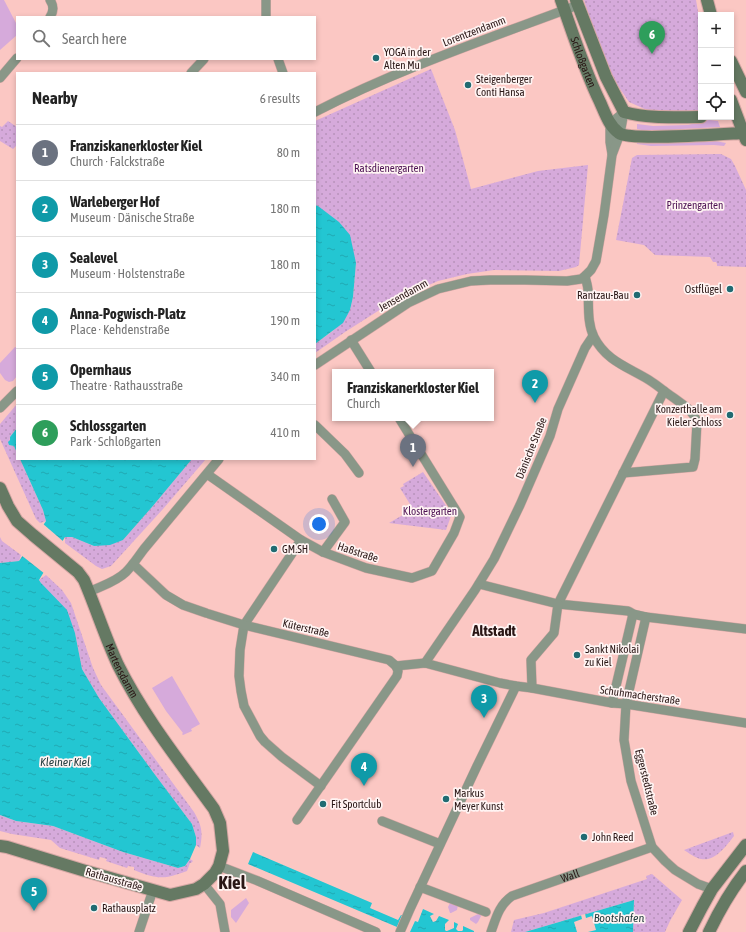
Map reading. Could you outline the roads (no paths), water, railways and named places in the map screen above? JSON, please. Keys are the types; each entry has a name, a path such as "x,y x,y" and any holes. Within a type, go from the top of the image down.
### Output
{"street":[{"path":"50,0 54,6 54,10 51,16"},
{"path":"266,0 266,16"},
{"path":"707,0 710,12"},
{"name":"Lorentzendamm","path":"316,112 364,88 562,5 577,3"},
{"name":"Schloßgarten","path":"577,3 606,77 624,112"},
{"name":"Schloßgarten","path":"562,5 591,84 610,124"},
{"path":"0,78 16,59"},
{"path":"192,72 203,60"},
{"path":"278,60 283,72"},
{"path":"734,67 746,92"},
{"path":"610,124 620,134 634,136 660,137 745,135 734,107"},
{"path":"624,112 635,116 659,118 698,117"},
{"path":"612,155 610,124 624,112"},
{"path":"623,473 693,467 695,459 697,422 695,416 688,408 648,379 612,359 600,348 593,336 590,324 588,311 588,289 585,276 591,270 596,261 600,243 612,155 620,134 624,112"},
{"name":"Jensendamm","path":"316,364 408,303 438,289 471,281 567,281 581,279 585,276"},
{"name":"Dänische Straße","path":"425,663 479,584 494,559 521,503 552,432 558,409 585,348 593,336"},
{"path":"351,340 369,369"},
{"path":"532,688 531,660 554,633 558,604 664,391"},
{"path":"0,408 16,392"},
{"name":"Haßstraße","path":"207,474 301,540 323,552 366,568 412,578 432,571 454,532 460,517 401,421"},
{"path":"316,426 345,454 359,473"},
{"path":"89,592 116,580 125,573 144,548 218,460"},
{"name":"Martensdamm","path":"0,488 17,521 78,572 84,580 118,665 144,711 214,809 220,823 222,838 223,851 219,866"},
{"path":"323,552 345,522 332,499"},
{"path":"301,540 244,625 240,650 240,691 244,706 260,736 265,742 321,786"},
{"name":"Küterstraße","path":"133,564 166,595 183,605 244,625 390,660 396,666"},
{"path":"479,584 558,604 628,611 633,614 646,617 746,629"},
{"path":"612,704 633,614"},
{"name":"Eggerstedtstraße","path":"646,617 626,704 624,740 631,781 652,847 675,870 698,884 712,889 727,898"},
{"path":"297,820 397,676 398,671 396,666 425,663"},
{"name":"Schuhmacherstraße","path":"425,663 500,683 612,704 626,704 746,723"},
{"path":"400,932 440,844 516,686"},
{"path":"382,821 440,844"},
{"path":"689,932 712,889 746,845"},
{"name":"Rathausstraße","path":"0,846 170,895 196,889 204,884 215,873 219,866"},
{"name":"Wall","path":"491,932 498,912 505,901 512,896 652,847"},
{"path":"219,866 258,881 376,932"},
{"path":"709,932 727,898 746,871"},
{"path":"204,884 220,904 225,932"},
{"path":"420,887 486,912"},
{"path":"139,932 153,890"}],"water":[{"path":"316,205 339,222 350,235 356,263 353,297 350,310 343,323 316,343"},
{"path":"16,429 16,451 14,446 9,445 8,442"},
{"name":"Kleiner Kiel","path":"20,460 191,460 123,540 110,545 94,546 72,537 65,537 39,580 67,610 75,633 82,669 99,698 192,824 196,837 196,845 185,866 178,868 123,852 53,826 16,821 0,815 0,563 19,561 46,521 43,510"},
{"path":"253,852 372,903 370,908 398,920 402,915 397,927 248,864"},
{"name":"Bootshafen","path":"634,900 633,932 525,932"},
{"path":"423,909 434,914 430,916 433,922 436,921 439,916 449,920 445,924 446,931 454,928 454,922 458,924 456,929 458,931 463,930 463,926 474,932 410,932 415,921 418,922"}],"place":[{"name":"Schlossgarten","path":"652,54"},
{"name":"YOGA in der Alten Mu","path":"376,58"},
{"name":"Steigenberger Conti Hansa","path":"468,85"},
{"name":"Ostflügel","path":"730,289"},
{"name":"Rantzau-Bau","path":"637,295"},
{"name":"Warleberger Hof","path":"535,403"},
{"name":"Konzerthalle am Kieler Schloss","path":"730,415"},
{"name":"Franziskanerkloster Kiel","path":"413,467"},
{"name":"GM.SH","path":"274,549"},
{"name":"Sankt Nikolai zu Kiel","path":"577,655"},
{"name":"Sealevel","path":"484,718"},
{"name":"Anna-Pogwisch-Platz","path":"364,786"},
{"name":"Markus Meyer Kunst","path":"446,799"},
{"name":"Fit Sportclub","path":"323,804"},
{"name":"John Reed","path":"584,837"},
{"name":"Rathausplatz","path":"94,908"},
{"name":"Opernhaus","path":"34,911"}],"district":[{"name":"Altstadt","path":"494,630"},
{"name":"Kiel","path":"232,882"}],"park label":[{"name":"Ratsdienergarten","path":"389,168"},
{"name":"Prinzengarten","path":"695,205"},
{"name":"Klostergarten","path":"430,511"}]}
